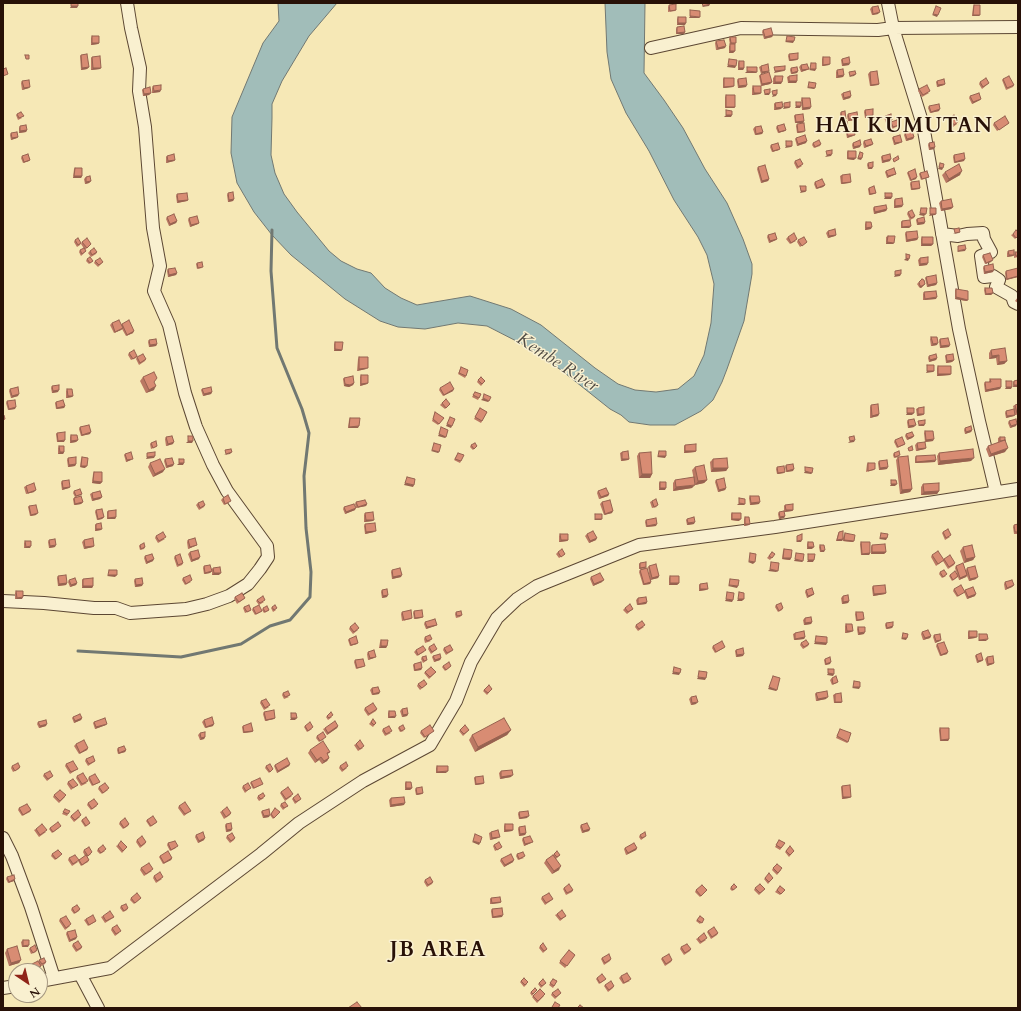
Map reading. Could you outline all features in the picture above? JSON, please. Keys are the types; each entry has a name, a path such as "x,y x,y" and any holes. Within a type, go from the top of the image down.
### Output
{"street":[{"path":"3,602 116,608 130,613 186,610 229,596 248,584 268,557 267,546 226,491 196,427 185,393 169,325 154,291 160,266 153,228 145,127 139,91 140,68 127,3"},
{"path":"888,3 893,28 923,125 959,329 996,492"},
{"path":"651,48 742,28 878,30 893,28 1018,27"},
{"path":"942,234 958,236 983,234 991,252 981,256 984,277 993,276 999,280 996,287 1012,296 1014,302 1018,304"},
{"path":"48,979 110,968 261,854 299,823 363,781 430,745 456,702 472,662 498,618 517,599 537,586 639,545 775,527 1018,489"},
{"path":"3,838 12,856 31,907 54,978"},
{"path":"80,974 98,1008"}],"water":[{"name":"Kembe River","path":"278,3 337,3 309,36 282,81 272,104 271,155 275,173 284,194 329,251 341,261 357,269 371,273 385,288 401,298 417,305 470,296 511,309 541,325 595,368 618,384 635,390 656,392 678,389 694,376 704,355 711,323 714,284 707,255 698,237 674,200 649,151 626,113 611,79 607,52 605,3 645,3 644,73 683,128 705,169 727,203 752,264 752,274 744,321 722,382 713,400 701,411 675,425 650,425 629,422 621,415 610,409 561,370 526,346 487,326 458,323 425,329 398,327 380,321 345,299 291,255 272,235 254,212 237,183 231,153 232,117 263,43 279,21"}],"building":[{"path":"71,3 78,3 78,6 71,6"},
{"path":"702,3 710,3 710,4 703,6"},
{"path":"676,4 676,10 670,11 669,5"},
{"path":"974,5 980,5 980,15 973,15"},
{"path":"878,6 880,12 873,14 872,7"},
{"path":"936,6 941,8 938,15 933,14"},
{"path":"690,10 700,11 700,17 690,16"},
{"path":"678,17 686,17 686,23 678,23"},
{"path":"684,26 685,32 677,33 677,27"},
{"path":"771,28 773,35 765,37 763,30"},
{"path":"92,36 99,36 99,43 92,43"},
{"path":"787,36 795,37 794,41 786,41"},
{"path":"730,37 736,37 736,43 731,43"},
{"path":"724,40 726,46 718,48 716,41"},
{"path":"730,44 735,44 735,51 730,51"},
{"path":"798,53 798,59 790,60 789,54"},
{"path":"87,54 89,67 82,68 81,55"},
{"path":"25,55 29,55 29,59 26,59"},
{"path":"100,56 101,68 93,68 92,57"},
{"path":"823,57 830,57 830,64 823,65"},
{"path":"849,57 850,63 843,64 842,59"},
{"path":"729,59 737,60 736,66 728,65"},
{"path":"739,61 744,61 744,68 739,68"},
{"path":"811,63 816,63 816,69 810,69"},
{"path":"768,64 769,71 762,72 761,66"},
{"path":"807,64 809,69 802,70 801,65"},
{"path":"785,66 785,70 775,71 774,67"},
{"path":"747,67 757,67 757,72 747,71"},
{"path":"797,67 798,71 792,73 791,68"},
{"path":"6,68 8,74 3,76 3,69"},
{"path":"843,69 844,75 838,76 837,70"},
{"path":"855,71 856,74 850,76 849,72"},
{"path":"877,71 879,84 871,85 870,72"},
{"path":"769,72 772,82 762,84 760,75"},
{"path":"797,75 797,81 789,81 789,76"},
{"path":"775,76 783,76 782,82 775,82"},
{"path":"1009,76 1014,85 1007,88 1003,79"},
{"path":"724,78 734,78 734,86 724,87"},
{"path":"746,78 747,85 739,86 738,79"},
{"path":"986,78 989,83 983,87 980,82"},
{"path":"944,79 945,84 938,85 937,81"},
{"path":"29,80 30,87 24,88 22,81"},
{"path":"809,82 816,83 815,88 808,87"},
{"path":"161,85 161,90 154,91 153,86"},
{"path":"927,85 930,91 923,95 919,89"},
{"path":"753,86 761,86 761,93 754,93"},
{"path":"150,87 151,93 144,94 143,89"},
{"path":"770,89 770,93 765,94 764,90"},
{"path":"777,90 777,94 773,95 772,91"},
{"path":"850,91 851,96 844,98 843,93"},
{"path":"979,93 981,99 973,102 970,96"},
{"path":"726,95 735,95 735,107 726,107"},
{"path":"802,98 810,98 811,107 803,108"},
{"path":"782,102 783,107 776,108 775,103"},
{"path":"790,102 790,107 784,107 784,103"},
{"path":"796,102 801,102 801,106 796,106"},
{"path":"939,104 940,109 931,112 929,106"},
{"path":"873,109 873,115 866,116 865,110"},
{"path":"726,110 732,111 732,115 726,115"},
{"path":"845,111 846,119 842,120 841,112"},
{"path":"21,112 24,116 19,118 17,114"},
{"path":"857,112 858,118 849,119 848,114"},
{"path":"803,114 804,121 796,122 795,115"},
{"path":"891,114 892,120 887,121 885,116"},
{"path":"954,115 958,122 954,125 950,118"},
{"path":"1005,116 1009,123 999,130 994,123"},
{"path":"897,120 899,125 893,127 891,122"},
{"path":"845,121 847,121 848,129 846,130"},
{"path":"804,123 805,131 798,132 797,124"},
{"path":"784,124 786,130 779,132 777,126"},
{"path":"26,125 27,130 20,131 20,126"},
{"path":"761,126 763,132 756,134 755,127"},
{"path":"854,130 855,135 848,136 847,132"},
{"path":"912,131 914,137 907,139 905,133"},
{"path":"17,132 18,137 12,138 11,133"},
{"path":"805,135 807,141 798,144 796,138"},
{"path":"900,135 902,142 895,143 893,137"},
{"path":"871,139 873,144 866,146 864,141"},
{"path":"819,140 821,144 815,147 813,143"},
{"path":"860,140 861,145 854,147 853,143"},
{"path":"786,141 792,141 792,146 786,146"},
{"path":"934,142 935,147 930,148 929,143"},
{"path":"778,143 780,149 773,151 771,145"},
{"path":"832,150 832,154 827,155 826,151"},
{"path":"848,151 856,151 856,158 848,158"},
{"path":"860,152 863,153 862,158 858,158"},
{"path":"964,153 965,159 955,162 954,155"},
{"path":"28,154 30,160 24,162 22,156"},
{"path":"174,154 175,160 168,161 167,156"},
{"path":"890,154 891,159 883,161 882,156"},
{"path":"898,156 899,159 894,162 893,159"},
{"path":"800,159 803,164 798,167 795,161"},
{"path":"873,162 873,167 869,168 868,163"},
{"path":"940,163 944,164 943,168 939,167"},
{"path":"959,164 962,171 949,179 945,172"},
{"path":"765,165 769,179 762,181 758,167"},
{"path":"75,168 82,168 82,176 74,176"},
{"path":"894,168 896,174 888,176 886,171"},
{"path":"915,169 917,177 911,180 908,172"},
{"path":"927,171 929,177 922,179 920,173"},
{"path":"850,174 851,182 842,183 842,175"},
{"path":"90,176 91,181 86,182 86,177"},
{"path":"822,179 825,185 817,188 815,182"},
{"path":"919,181 920,188 912,189 911,182"},
{"path":"800,186 806,186 806,191 801,191"},
{"path":"874,186 876,193 870,194 869,188"},
{"path":"233,192 234,199 229,200 228,193"},
{"path":"187,193 188,200 178,201 177,194"},
{"path":"885,193 892,193 892,197 885,197"},
{"path":"902,198 903,205 895,206 895,199"},
{"path":"951,199 953,207 942,209 941,201"},
{"path":"886,205 887,209 875,212 874,207"},
{"path":"921,208 927,208 926,214 920,213"},
{"path":"930,208 936,208 936,214 930,214"},
{"path":"912,210 915,216 911,218 908,212"},
{"path":"174,214 177,221 170,224 167,217"},
{"path":"197,216 199,223 191,225 189,218"},
{"path":"924,217 925,222 918,223 917,219"},
{"path":"910,220 911,226 902,227 902,221"},
{"path":"866,222 871,222 872,227 866,228"},
{"path":"959,228 960,232 955,233 954,229"},
{"path":"835,229 836,235 829,236 828,231"},
{"path":"1016,230 1018,232 1018,236 1016,238 1013,234"},
{"path":"917,231 918,238 907,240 906,232"},
{"path":"775,233 777,239 770,241 768,235"},
{"path":"794,233 797,239 791,243 788,237"},
{"path":"888,236 895,236 894,243 887,242"},
{"path":"804,237 807,242 802,246 798,240"},
{"path":"922,237 933,237 933,244 922,244"},
{"path":"78,238 81,243 78,245 75,240"},
{"path":"87,238 91,244 87,248 82,242"},
{"path":"965,245 966,249 958,251 958,246"},
{"path":"84,248 86,251 82,254 80,250"},
{"path":"94,248 97,252 92,255 90,251"},
{"path":"1014,250 1014,255 1009,255 1008,251"},
{"path":"990,253 993,260 986,263 983,255"},
{"path":"906,254 910,255 909,259 906,258"},
{"path":"90,257 93,261 90,263 87,259"},
{"path":"928,257 928,263 920,264 920,258"},
{"path":"100,258 103,262 99,265 95,261"},
{"path":"202,262 203,267 198,268 197,263"},
{"path":"993,264 994,270 985,272 984,266"},
{"path":"175,268 177,273 169,275 168,269"},
{"path":"1018,268 1018,276 1007,279 1006,271"},
{"path":"901,270 901,274 895,275 895,271"},
{"path":"936,275 937,283 928,285 926,277"},
{"path":"922,279 924,280 925,284 920,286 919,282"},
{"path":"985,288 992,288 993,293 986,294"},
{"path":"956,289 968,291 968,300 956,297"},
{"path":"936,291 937,297 925,299 924,292"},
{"path":"119,320 123,328 115,332 112,323"},
{"path":"129,320 134,331 127,335 122,324"},
{"path":"931,337 937,337 938,343 933,344"},
{"path":"948,338 950,345 941,346 940,339"},
{"path":"156,339 157,344 150,345 149,340"},
{"path":"335,342 343,342 342,350 335,349"},
{"path":"1005,348 1007,361 999,362 999,355 992,356 991,350"},
{"path":"134,350 137,356 133,359 129,353"},
{"path":"143,354 146,359 140,363 137,357"},
{"path":"936,354 937,358 930,360 929,356"},
{"path":"953,354 954,360 947,361 946,355"},
{"path":"359,357 368,357 368,368 359,369"},
{"path":"927,365 934,365 934,371 927,371"},
{"path":"938,366 951,366 951,374 938,374"},
{"path":"461,367 468,370 466,376 459,373"},
{"path":"154,372 157,378 154,382 156,386 149,390 143,377"},
{"path":"361,375 368,375 368,383 361,384"},
{"path":"353,376 354,383 350,385 345,384 344,378"},
{"path":"481,377 485,381 482,384 478,380"},
{"path":"990,379 1001,379 1001,387 986,390 985,382 991,382"},
{"path":"1018,380 1018,385 1014,385 1014,381"},
{"path":"1006,381 1012,381 1012,387 1006,387"},
{"path":"450,382 454,389 444,395 440,388"},
{"path":"59,385 59,390 53,391 52,386"},
{"path":"18,387 19,394 12,396 10,389"},
{"path":"211,387 212,392 204,394 202,389"},
{"path":"67,389 72,389 73,396 68,396"},
{"path":"475,392 481,394 479,398 473,395"},
{"path":"484,394 491,397 489,401 483,398"},
{"path":"446,399 450,404 446,408 442,403"},
{"path":"15,400 16,407 9,409 7,401"},
{"path":"63,400 65,406 57,408 56,402"},
{"path":"878,404 879,414 872,416 871,405"},
{"path":"1018,404 1018,413 1017,413 1015,405"},
{"path":"924,407 924,414 918,414 918,408"},
{"path":"480,408 487,412 482,421 475,417"},
{"path":"907,408 914,408 914,413 907,413"},
{"path":"1014,409 1015,415 1007,416 1006,411"},
{"path":"435,412 444,418 439,424 433,419"},
{"path":"450,417 455,419 452,426 447,424"},
{"path":"350,418 360,418 359,426 349,427"},
{"path":"914,419 916,425 909,426 908,420"},
{"path":"1016,419 1017,424 1011,426 1009,421"},
{"path":"925,420 925,424 919,425 918,421"},
{"path":"89,425 91,432 82,435 80,427"},
{"path":"971,426 972,430 966,432 965,428"},
{"path":"441,427 448,430 446,437 439,434"},
{"path":"925,431 933,431 934,439 926,440"},
{"path":"65,432 65,440 58,441 57,433"},
{"path":"912,432 914,436 908,438 906,434"},
{"path":"71,435 77,435 78,440 71,441"},
{"path":"172,436 174,442 168,444 166,437"},
{"path":"188,436 193,436 193,441 188,441"},
{"path":"854,436 855,440 850,441 849,437"},
{"path":"902,437 905,444 898,447 895,440"},
{"path":"1000,437 1005,437 1005,440 1000,441"},
{"path":"1005,440 1008,448 991,454 988,446"},
{"path":"156,441 157,446 153,448 151,443"},
{"path":"925,442 926,448 918,449 917,443"},
{"path":"434,443 441,445 439,452 432,450"},
{"path":"475,443 477,446 474,449 471,445"},
{"path":"696,444 696,451 685,451 685,445"},
{"path":"59,446 64,446 64,452 60,452"},
{"path":"912,446 913,450 909,451 908,448"},
{"path":"231,449 232,452 226,454 225,450"},
{"path":"973,449 974,458 940,461 939,453"},
{"path":"628,451 629,459 622,459 622,452"},
{"path":"659,451 666,451 666,456 658,456"},
{"path":"899,451 900,455 895,457 894,453"},
{"path":"131,452 133,459 127,460 125,454"},
{"path":"155,452 155,456 147,457 147,453"},
{"path":"651,452 652,474 642,474 639,453"},
{"path":"458,453 464,455 461,461 455,459"},
{"path":"935,455 936,460 916,462 916,456"},
{"path":"908,456 912,489 902,490 898,457"},
{"path":"76,457 76,464 69,465 68,458"},
{"path":"82,457 88,458 87,466 81,466"},
{"path":"172,458 174,464 167,466 165,459"},
{"path":"727,458 728,468 713,468 713,459"},
{"path":"160,459 165,469 155,474 150,463"},
{"path":"179,459 184,459 184,463 179,463"},
{"path":"887,460 888,467 880,468 879,461"},
{"path":"868,463 875,463 875,469 868,471"},
{"path":"793,464 794,469 787,471 786,465"},
{"path":"704,465 707,480 698,481 695,467"},
{"path":"784,466 785,472 778,473 777,467"},
{"path":"805,467 813,468 812,473 805,471"},
{"path":"94,472 102,472 102,482 93,481"},
{"path":"407,477 415,479 414,485 405,483"},
{"path":"694,477 695,485 676,487 675,480"},
{"path":"724,478 726,488 719,490 716,480"},
{"path":"69,480 70,487 63,488 62,481"},
{"path":"891,480 896,480 897,484 891,484"},
{"path":"660,482 666,482 666,488 660,488"},
{"path":"34,483 36,490 28,493 26,486"},
{"path":"939,483 939,491 924,492 923,484"},
{"path":"606,488 609,494 601,497 598,491"},
{"path":"80,489 82,494 76,496 74,491"},
{"path":"100,491 102,497 93,499 92,493"},
{"path":"228,495 231,501 225,504 223,498"},
{"path":"81,496 83,502 75,504 74,498"},
{"path":"750,496 759,496 760,502 751,503"},
{"path":"739,498 745,499 745,504 739,503"},
{"path":"656,499 658,505 654,507 652,501"},
{"path":"365,500 367,504 358,507 356,502"},
{"path":"610,500 613,511 605,514 602,502"},
{"path":"203,501 205,505 200,508 198,503"},
{"path":"354,504 356,508 346,512 344,507"},
{"path":"793,504 793,510 786,510 785,505"},
{"path":"36,505 38,513 31,515 29,506"},
{"path":"102,509 104,517 98,519 96,510"},
{"path":"116,510 116,517 108,518 108,511"},
{"path":"784,511 785,516 780,517 779,512"},
{"path":"373,512 374,520 366,520 365,513"},
{"path":"732,513 741,513 741,519 732,519"},
{"path":"595,514 602,514 602,519 595,519"},
{"path":"694,517 695,522 688,523 687,519"},
{"path":"745,517 749,517 750,524 745,524"},
{"path":"656,518 657,524 647,526 646,520"},
{"path":"101,523 102,529 96,529 96,524"},
{"path":"375,523 376,531 366,532 365,524"},
{"path":"1018,524 1018,532 1015,532 1014,525"},
{"path":"948,529 951,535 946,538 943,532"},
{"path":"593,531 597,538 590,541 587,534"},
{"path":"843,531 843,539 837,540 839,532"},
{"path":"163,532 166,537 159,541 156,536"},
{"path":"845,533 855,535 854,541 844,540"},
{"path":"881,533 888,534 887,538 880,538"},
{"path":"560,534 568,534 568,540 561,540"},
{"path":"802,534 802,540 797,541 797,536"},
{"path":"93,538 94,546 85,547 84,540"},
{"path":"195,538 197,545 190,547 188,540"},
{"path":"55,539 56,545 50,546 49,540"},
{"path":"25,541 31,541 31,546 26,547"},
{"path":"808,542 813,542 814,547 808,547"},
{"path":"861,542 870,542 870,553 862,554"},
{"path":"144,543 145,547 141,549 140,545"},
{"path":"885,544 886,552 872,552 872,545"},
{"path":"820,545 824,545 825,550 821,551"},
{"path":"972,545 975,557 966,559 963,547"},
{"path":"562,549 565,554 561,557 558,552"},
{"path":"784,549 792,550 791,558 783,558"},
{"path":"198,550 200,557 192,560 190,552"},
{"path":"938,551 944,560 938,564 932,555"},
{"path":"772,552 775,554 772,558 769,556"},
{"path":"750,553 756,554 755,562 749,561"},
{"path":"796,553 804,554 803,561 795,559"},
{"path":"152,554 154,559 147,562 145,556"},
{"path":"180,554 183,563 178,565 175,556"},
{"path":"808,554 815,554 814,560 808,560"},
{"path":"950,555 955,563 949,567 944,559"},
{"path":"646,562 646,567 640,568 640,563"},
{"path":"771,562 779,563 778,571 770,569"},
{"path":"963,563 967,575 960,578 956,566"},
{"path":"656,564 659,576 652,578 649,566"},
{"path":"210,565 212,571 205,573 204,566"},
{"path":"975,566 978,577 970,579 967,568"},
{"path":"220,567 221,573 214,573 213,568"},
{"path":"400,568 402,575 393,577 392,570"},
{"path":"647,568 651,582 644,584 640,570"},
{"path":"109,570 117,570 117,575 108,575"},
{"path":"944,570 947,574 943,577 940,572"},
{"path":"955,571 958,576 953,580 950,575"},
{"path":"600,573 604,580 594,584 591,577"},
{"path":"66,575 67,583 59,584 58,576"},
{"path":"190,575 192,580 186,584 183,578"},
{"path":"670,576 679,576 679,583 670,583"},
{"path":"75,578 77,583 71,585 69,580"},
{"path":"93,578 93,586 83,586 83,579"},
{"path":"142,578 143,584 136,585 135,579"},
{"path":"730,579 739,580 738,586 729,585"},
{"path":"1012,580 1014,585 1007,588 1005,582"},
{"path":"707,583 708,589 700,589 700,584"},
{"path":"885,585 886,593 874,594 873,586"},
{"path":"961,585 965,592 958,596 954,589"},
{"path":"973,587 976,594 968,597 965,590"},
{"path":"812,588 814,594 808,596 806,590"},
{"path":"387,589 388,595 383,596 382,590"},
{"path":"16,591 23,591 23,597 17,598"},
{"path":"727,592 734,593 733,600 726,599"},
{"path":"739,592 744,593 744,599 738,599"},
{"path":"242,593 245,598 239,602 235,597"},
{"path":"848,595 849,601 843,602 843,596"},
{"path":"263,596 265,600 260,603 257,600"},
{"path":"646,597 647,602 638,604 638,598"},
{"path":"781,603 783,608 779,611 776,605"},
{"path":"630,604 633,609 628,612 625,608"},
{"path":"249,605 251,610 247,612 244,607"},
{"path":"259,605 262,611 256,614 253,608"},
{"path":"275,605 277,608 274,610 272,607"},
{"path":"267,606 269,610 265,612 263,608"},
{"path":"411,610 412,618 404,620 402,612"},
{"path":"422,610 423,617 415,618 414,611"},
{"path":"461,611 462,615 457,616 456,612"},
{"path":"856,612 863,612 864,619 857,620"},
{"path":"811,617 812,622 805,623 805,618"},
{"path":"435,619 437,625 427,627 425,622"},
{"path":"642,621 645,625 639,629 636,625"},
{"path":"893,622 893,626 887,628 886,623"},
{"path":"355,623 359,628 354,632 350,627"},
{"path":"846,624 852,624 853,631 847,631"},
{"path":"858,627 865,627 865,632 859,633"},
{"path":"928,630 931,636 925,638 922,632"},
{"path":"804,631 805,637 795,639 795,633"},
{"path":"969,631 977,631 977,637 969,637"},
{"path":"903,633 908,634 907,638 902,638"},
{"path":"940,634 941,640 936,641 934,635"},
{"path":"979,634 987,634 988,639 979,640"},
{"path":"430,635 432,639 427,641 425,637"},
{"path":"356,636 358,643 351,645 349,639"},
{"path":"816,636 827,637 827,643 815,642"},
{"path":"381,640 388,640 387,646 381,646"},
{"path":"806,640 809,644 804,647 801,643"},
{"path":"722,641 725,647 716,652 713,646"},
{"path":"944,642 948,652 941,655 937,644"},
{"path":"434,644 437,649 432,652 429,647"},
{"path":"450,645 453,650 447,653 444,648"},
{"path":"423,646 426,650 418,655 416,650"},
{"path":"743,648 744,654 737,655 736,650"},
{"path":"374,650 376,657 370,658 368,652"},
{"path":"981,653 983,660 978,661 976,655"},
{"path":"440,654 441,658 435,660 433,656"},
{"path":"426,656 427,660 424,661 422,657"},
{"path":"993,656 994,663 988,664 987,657"},
{"path":"830,657 831,662 826,664 825,659"},
{"path":"363,659 365,666 357,668 355,660"},
{"path":"421,662 422,668 415,670 414,664"},
{"path":"449,662 451,666 446,670 443,666"},
{"path":"431,667 436,672 430,677 425,672"},
{"path":"674,667 681,669 680,673 673,672"},
{"path":"828,669 834,669 834,674 828,673"},
{"path":"699,671 707,672 706,678 698,677"},
{"path":"773,676 780,678 777,690 769,687"},
{"path":"836,676 838,682 833,684 832,678"},
{"path":"424,680 427,684 422,688 418,684"},
{"path":"854,681 860,682 860,687 853,687"},
{"path":"489,685 492,689 488,693 484,690"},
{"path":"378,687 380,692 373,694 372,688"},
{"path":"288,691 290,695 285,697 283,693"},
{"path":"827,691 828,697 818,699 816,693"},
{"path":"841,693 842,702 835,702 835,694"},
{"path":"696,696 698,702 692,703 691,697"},
{"path":"266,699 270,705 265,708 261,701"},
{"path":"373,703 377,709 369,714 365,708"},
{"path":"407,708 408,714 403,715 402,709"},
{"path":"274,710 275,718 266,720 264,712"},
{"path":"389,711 395,711 396,716 389,717"},
{"path":"331,712 333,715 329,718 327,716"},
{"path":"291,713 296,713 297,718 291,718"},
{"path":"80,714 82,718 75,721 73,717"},
{"path":"212,717 214,724 206,727 204,720"},
{"path":"105,718 107,724 96,727 94,722"},
{"path":"504,718 511,730 478,747 472,735"},
{"path":"373,719 376,723 374,725 371,722"},
{"path":"46,720 47,724 40,726 38,722"},
{"path":"335,721 338,726 328,733 325,728"},
{"path":"310,722 313,727 308,731 305,726"},
{"path":"251,723 253,731 244,732 243,726"},
{"path":"403,725 405,729 401,731 399,727"},
{"path":"430,725 434,731 425,737 421,731"},
{"path":"465,725 469,730 464,734 460,730"},
{"path":"389,726 392,731 386,734 383,729"},
{"path":"940,728 949,728 949,739 941,740"},
{"path":"840,729 851,733 848,742 837,736"},
{"path":"205,732 205,737 201,738 200,733"},
{"path":"323,732 326,737 320,741 317,736"},
{"path":"84,740 88,748 80,753 76,744"},
{"path":"360,740 364,746 360,749 356,744"},
{"path":"323,741 330,752 327,753 329,758 324,761 321,757 317,760 310,750"},
{"path":"124,746 126,750 119,753 118,748"},
{"path":"93,756 95,761 89,764 86,759"},
{"path":"287,758 290,764 278,771 275,765"},
{"path":"73,761 78,769 71,772 66,764"},
{"path":"346,762 348,766 343,770 340,766"},
{"path":"18,763 20,767 15,771 12,766"},
{"path":"270,764 273,769 270,772 266,766"},
{"path":"437,766 448,766 448,771 437,772"},
{"path":"512,770 513,775 501,777 501,771"},
{"path":"50,771 53,776 48,779 44,774"},
{"path":"83,773 88,781 82,784 77,776"},
{"path":"95,774 100,782 93,785 89,777"},
{"path":"483,776 484,783 476,784 475,777"},
{"path":"260,778 263,784 254,788 251,782"},
{"path":"73,779 78,785 73,788 68,782"},
{"path":"406,782 411,782 412,788 406,788"},
{"path":"105,783 109,788 103,793 99,787"},
{"path":"248,783 251,788 246,791 243,786"},
{"path":"850,785 851,797 843,797 842,786"},
{"path":"288,787 293,794 286,799 281,792"},
{"path":"422,787 423,793 417,794 416,788"},
{"path":"60,790 66,795 60,801 54,795"},
{"path":"263,793 265,796 261,799 258,796"},
{"path":"298,794 301,799 296,802 293,798"},
{"path":"404,797 405,803 391,805 391,798"},
{"path":"94,799 98,804 92,809 88,803"},
{"path":"185,802 191,811 185,814 179,806"},
{"path":"285,802 288,806 284,808 281,804"},
{"path":"27,804 31,810 23,815 19,808"},
{"path":"227,807 231,813 226,817 222,811"},
{"path":"275,808 280,812 274,818 271,814"},
{"path":"65,809 70,811 68,814 63,812"},
{"path":"269,809 270,815 264,816 262,811"},
{"path":"78,810 81,815 75,820 71,816"},
{"path":"528,811 529,816 520,818 519,812"},
{"path":"153,816 157,822 151,826 147,820"},
{"path":"86,817 90,823 86,826 82,820"},
{"path":"125,818 129,824 124,828 120,822"},
{"path":"58,822 61,826 53,832 50,828"},
{"path":"231,823 232,829 227,830 226,824"},
{"path":"587,823 590,829 583,831 581,825"},
{"path":"42,824 47,830 40,835 36,829"},
{"path":"505,824 513,824 513,830 505,830"},
{"path":"525,826 526,833 520,834 519,827"},
{"path":"498,830 500,837 492,838 491,832"},
{"path":"203,832 205,838 199,841 196,835"},
{"path":"645,832 646,836 642,838 640,835"},
{"path":"232,833 235,838 231,841 227,836"},
{"path":"475,834 482,837 480,843 473,841"},
{"path":"142,836 146,842 141,846 137,840"},
{"path":"530,836 533,842 525,844 523,838"},
{"path":"779,840 785,843 781,848 776,845"},
{"path":"121,841 127,847 123,851 118,845"},
{"path":"175,841 178,846 171,850 168,843"},
{"path":"499,842 502,847 497,850 494,845"},
{"path":"634,843 637,848 628,853 625,848"},
{"path":"103,845 106,849 101,853 98,849"},
{"path":"790,846 794,851 790,855 786,851"},
{"path":"89,847 92,852 88,856 84,850"},
{"path":"58,850 62,854 56,859 52,854"},
{"path":"168,851 172,858 164,863 160,856"},
{"path":"557,851 560,855 557,857 554,854"},
{"path":"523,852 525,856 519,859 517,854"},
{"path":"511,854 514,860 505,865 501,859"},
{"path":"75,855 79,860 73,864 69,858"},
{"path":"86,855 89,860 82,865 79,860"},
{"path":"553,855 561,866 554,871 546,860"},
{"path":"149,863 153,869 146,874 141,868"},
{"path":"777,864 782,868 778,873 773,868"},
{"path":"160,872 163,877 157,881 154,876"},
{"path":"769,873 773,878 769,882 765,878"},
{"path":"14,875 15,879 9,882 7,877"},
{"path":"430,877 433,882 428,885 425,880"},
{"path":"569,884 573,890 567,893 564,888"},
{"path":"734,884 737,887 733,890 731,887"},
{"path":"760,884 765,889 760,893 755,888"},
{"path":"702,885 707,890 701,896 696,890"},
{"path":"780,886 785,890 781,894 777,890"},
{"path":"137,893 141,898 135,903 131,898"},
{"path":"549,893 553,899 546,903 542,897"},
{"path":"500,897 501,902 492,903 491,898"},
{"path":"126,904 128,908 124,911 121,906"},
{"path":"77,905 80,909 75,913 72,908"},
{"path":"502,908 503,915 493,917 492,909"},
{"path":"562,910 566,916 561,919 557,914"},
{"path":"110,911 114,917 106,921 103,916"},
{"path":"93,915 96,921 89,925 86,919"},
{"path":"66,916 71,924 66,928 60,919"},
{"path":"700,916 704,919 702,923 697,920"},
{"path":"117,925 121,931 116,934 112,928"},
{"path":"714,927 718,933 712,937 708,931"},
{"path":"75,930 77,937 70,940 67,932"},
{"path":"704,933 707,938 701,942 698,938"},
{"path":"23,940 29,940 29,945 23,946"},
{"path":"78,941 82,947 77,950 73,944"},
{"path":"543,943 547,949 544,951 540,946"},
{"path":"687,944 691,949 685,953 681,947"},
{"path":"35,945 37,950 33,953 30,948"},
{"path":"17,946 21,960 11,963 7,949"},
{"path":"569,950 575,955 567,966 560,961"},
{"path":"609,954 611,959 605,963 602,958"},
{"path":"669,954 672,960 666,964 662,958"},
{"path":"44,958 46,962 41,963 39,960"},
{"path":"627,973 631,979 624,983 621,976"},
{"path":"602,974 606,979 600,983 597,978"},
{"path":"524,978 528,982 525,985 521,981"},
{"path":"543,979 546,983 542,986 539,983"},
{"path":"553,979 557,981 554,986 550,983"},
{"path":"611,981 614,986 609,990 605,985"},
{"path":"535,988 537,990 533,994 531,992"},
{"path":"540,989 545,994 538,1001 533,996"},
{"path":"558,989 561,993 556,997 552,993"},
{"path":"357,1002 362,1008 348,1008"},
{"path":"555,1002 560,1005 558,1008 552,1007"},
{"path":"580,1005 584,1008 577,1008"}],"waterway":[{"path":"78,651 181,657 241,644 270,626 290,620 310,597 311,572 306,528 304,476 309,433 302,409 277,348 271,271 272,230"}],"district":[{"name":"HAI KUMUTAN","path":"904,127"},
{"name":"JB AREA","path":"438,951"}]}
